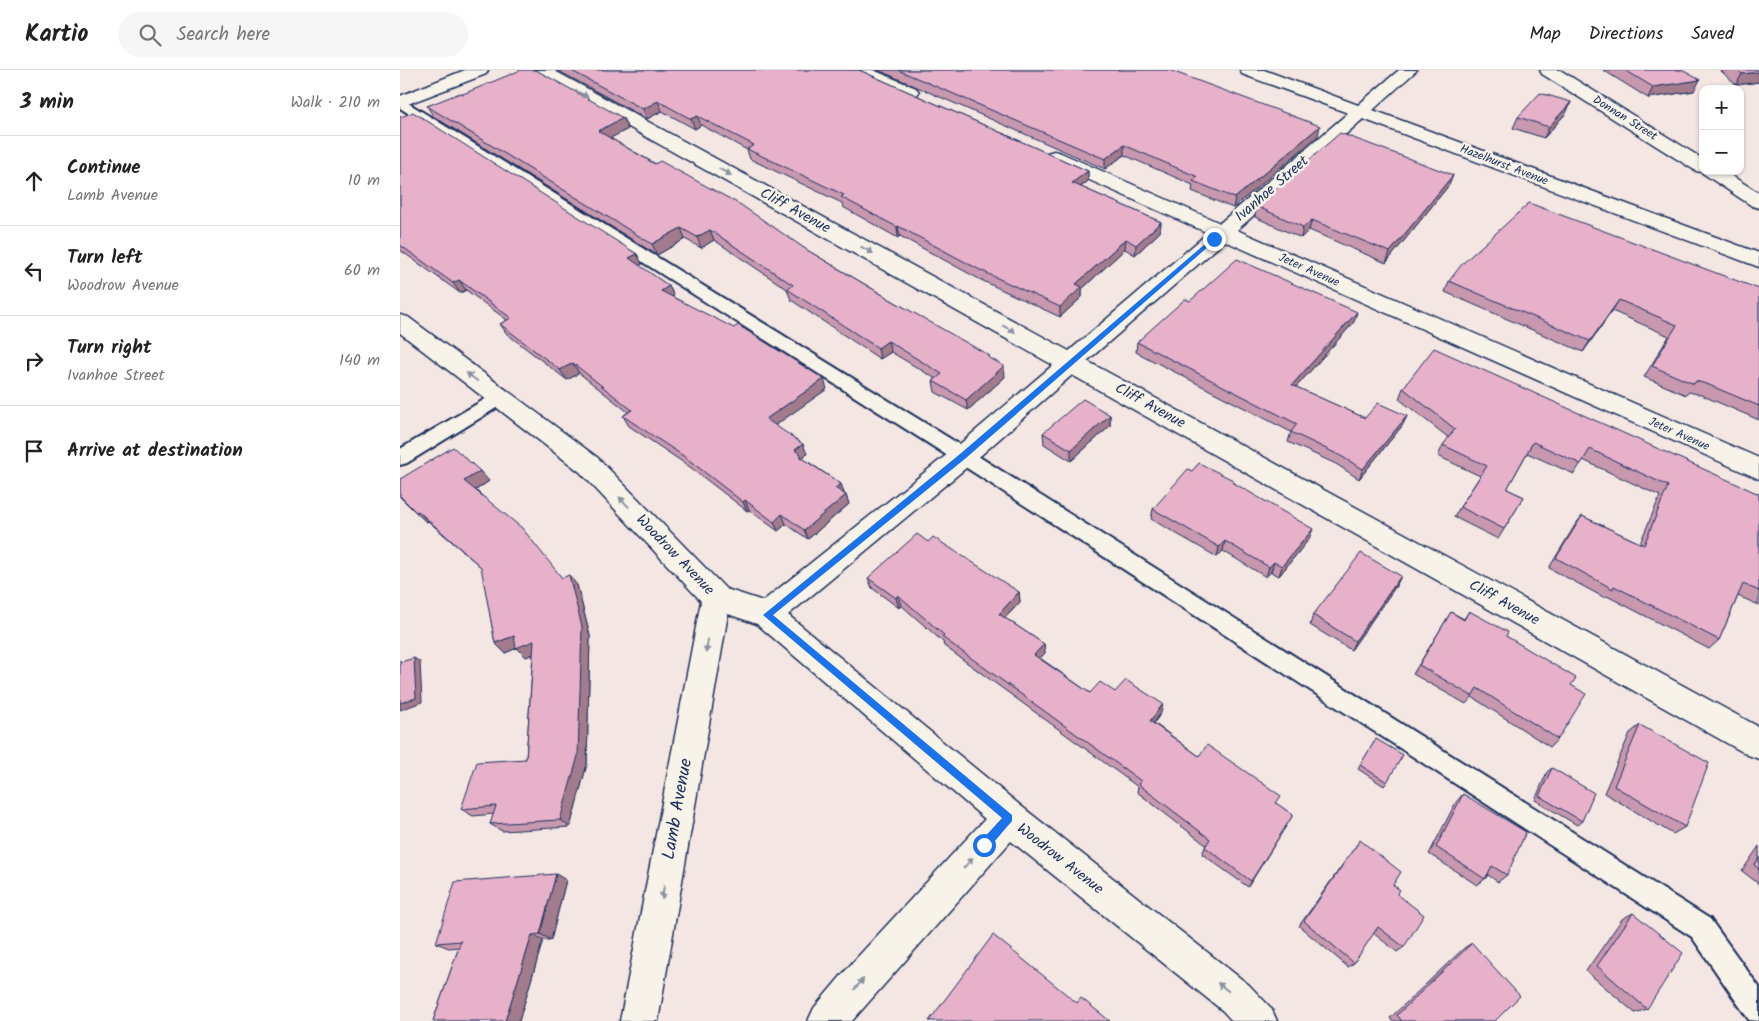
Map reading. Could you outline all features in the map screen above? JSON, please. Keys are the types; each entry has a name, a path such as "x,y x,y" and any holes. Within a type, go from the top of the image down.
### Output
{"street":[{"path":"400,102 480,70"},
{"name":"Cliff Avenue","path":"540,70 1759,744"},
{"path":"859,70 932,102"},
{"name":"Hazelhurst Avenue","path":"1248,70 1754,255"},
{"name":"Ivanhoe Street","path":"767,615 963,456 1409,70"},
{"name":"Donnan Street","path":"1548,70 1699,164"},
{"name":"Jeter Avenue","path":"1032,147 1759,469"},
{"path":"1716,175 1759,202"},
{"name":"Woodrow Avenue","path":"400,322 589,465 716,598 767,615 1009,818 1236,998 1258,1021"},
{"name":"Lamb Avenue","path":"639,1021 716,598"},
{"path":"827,1021 1009,818"}],"lane":[{"path":"400,102 963,456 1701,928 1759,1010"},
{"path":"400,458 500,398"}],"building":[{"path":"521,70 536,70 623,118 598,131 655,164 660,161 741,205 807,250 990,356 988,357 1004,366 966,400 933,381 942,374 888,341 878,348 787,289 793,285 710,230 697,237 681,228 652,244 427,106 460,93 463,94"},
{"path":"570,70 859,70 1088,171 1072,183 1161,222 1136,245 1126,239 1076,284 1082,287 1060,307 980,270 841,197 844,195 747,149 754,145 697,116 691,119 658,101 643,109"},
{"path":"898,70 1169,70 1320,126 1235,198 1193,181 1198,177 1124,145 1105,159"},
{"path":"1625,70 1682,70 1700,80 1653,87"},
{"path":"1738,70 1759,70 1759,72 1742,74"},
{"path":"1540,93 1571,102 1549,127 1518,117"},
{"path":"413,112 637,254 629,258 669,286 661,291 734,328 738,325 824,379 766,419 803,444 795,450 802,456 800,457 841,484 835,488 846,495 804,530 782,514 774,522 745,500 743,502 685,457 623,416 632,410 573,363 560,370 500,324 511,318 459,280 453,283 400,245 400,116"},
{"path":"1340,133 1453,175 1390,252 1312,220 1303,227 1256,206"},
{"path":"1529,203 1759,289 1759,406 1709,385 1696,381 1694,384 1652,366 1677,325 1619,300 1590,341 1449,281 1462,264"},
{"path":"1237,259 1357,312 1292,385 1365,418 1378,403 1407,416 1363,469 1291,432 1297,424 1137,342 1185,299 1190,301"},
{"path":"1434,348 1759,494 1759,591 1743,584 1719,640 1614,586 1613,589 1556,558 1582,516 1644,545 1668,486 1590,449 1581,464 1533,442 1507,489 1524,497 1504,529 1460,507 1487,466 1443,445 1455,429 1403,388"},
{"path":"1083,399 1110,415 1071,450 1043,433"},
{"path":"453,447 480,471 464,481 522,528 562,578 569,575 582,627 578,756 560,820 490,824 496,806 461,809 477,762 526,759 534,641 516,648 514,636 495,643 481,567 400,496 400,479"},
{"path":"1199,463 1233,480 1232,482 1313,529 1282,566 1274,562 1269,567 1225,541 1219,547 1153,509 1188,469 1192,471"},
{"path":"917,534 928,542 933,537 1019,592 999,614 1044,644 1034,655 1090,693 1100,682 1115,692 1126,680 1163,704 1150,721 1199,756 1207,745 1281,796 1276,803 1293,815 1251,881 1205,847 1210,839 1138,784 1141,781 942,637 944,635 898,595 896,598 868,578"},
{"path":"1361,553 1401,576 1355,641 1313,615"},
{"path":"1469,611 1508,632 1506,636 1576,678 1571,685 1586,694 1558,739 1477,688 1472,696 1419,665 1451,612 1464,620"},
{"path":"414,658 416,698 400,703 400,660 401,662"},
{"path":"1640,725 1709,763 1685,827 1614,786"},
{"path":"1376,739 1403,755 1387,782 1360,765"},
{"path":"1552,768 1594,793 1582,821 1539,796"},
{"path":"1463,794 1526,832 1507,875 1492,866 1485,879 1436,847"},
{"path":"1360,840 1401,872 1393,885 1400,890 1397,894 1424,915 1404,947 1378,927 1354,963 1304,921"},
{"path":"1759,858 1759,869 1754,865"},
{"path":"556,874 540,934 532,935 505,1021 433,1021 461,941 436,943 455,882"},
{"path":"1633,913 1683,953 1647,1009 1597,966"},
{"path":"993,935 1077,1003 1081,998 1110,1021 929,1021"},
{"path":"1472,943 1520,996 1495,1021 1402,1021 1397,1015"}],"route":[{"path":"984,845 1009,818 767,615 963,456 1214,239"}]}
